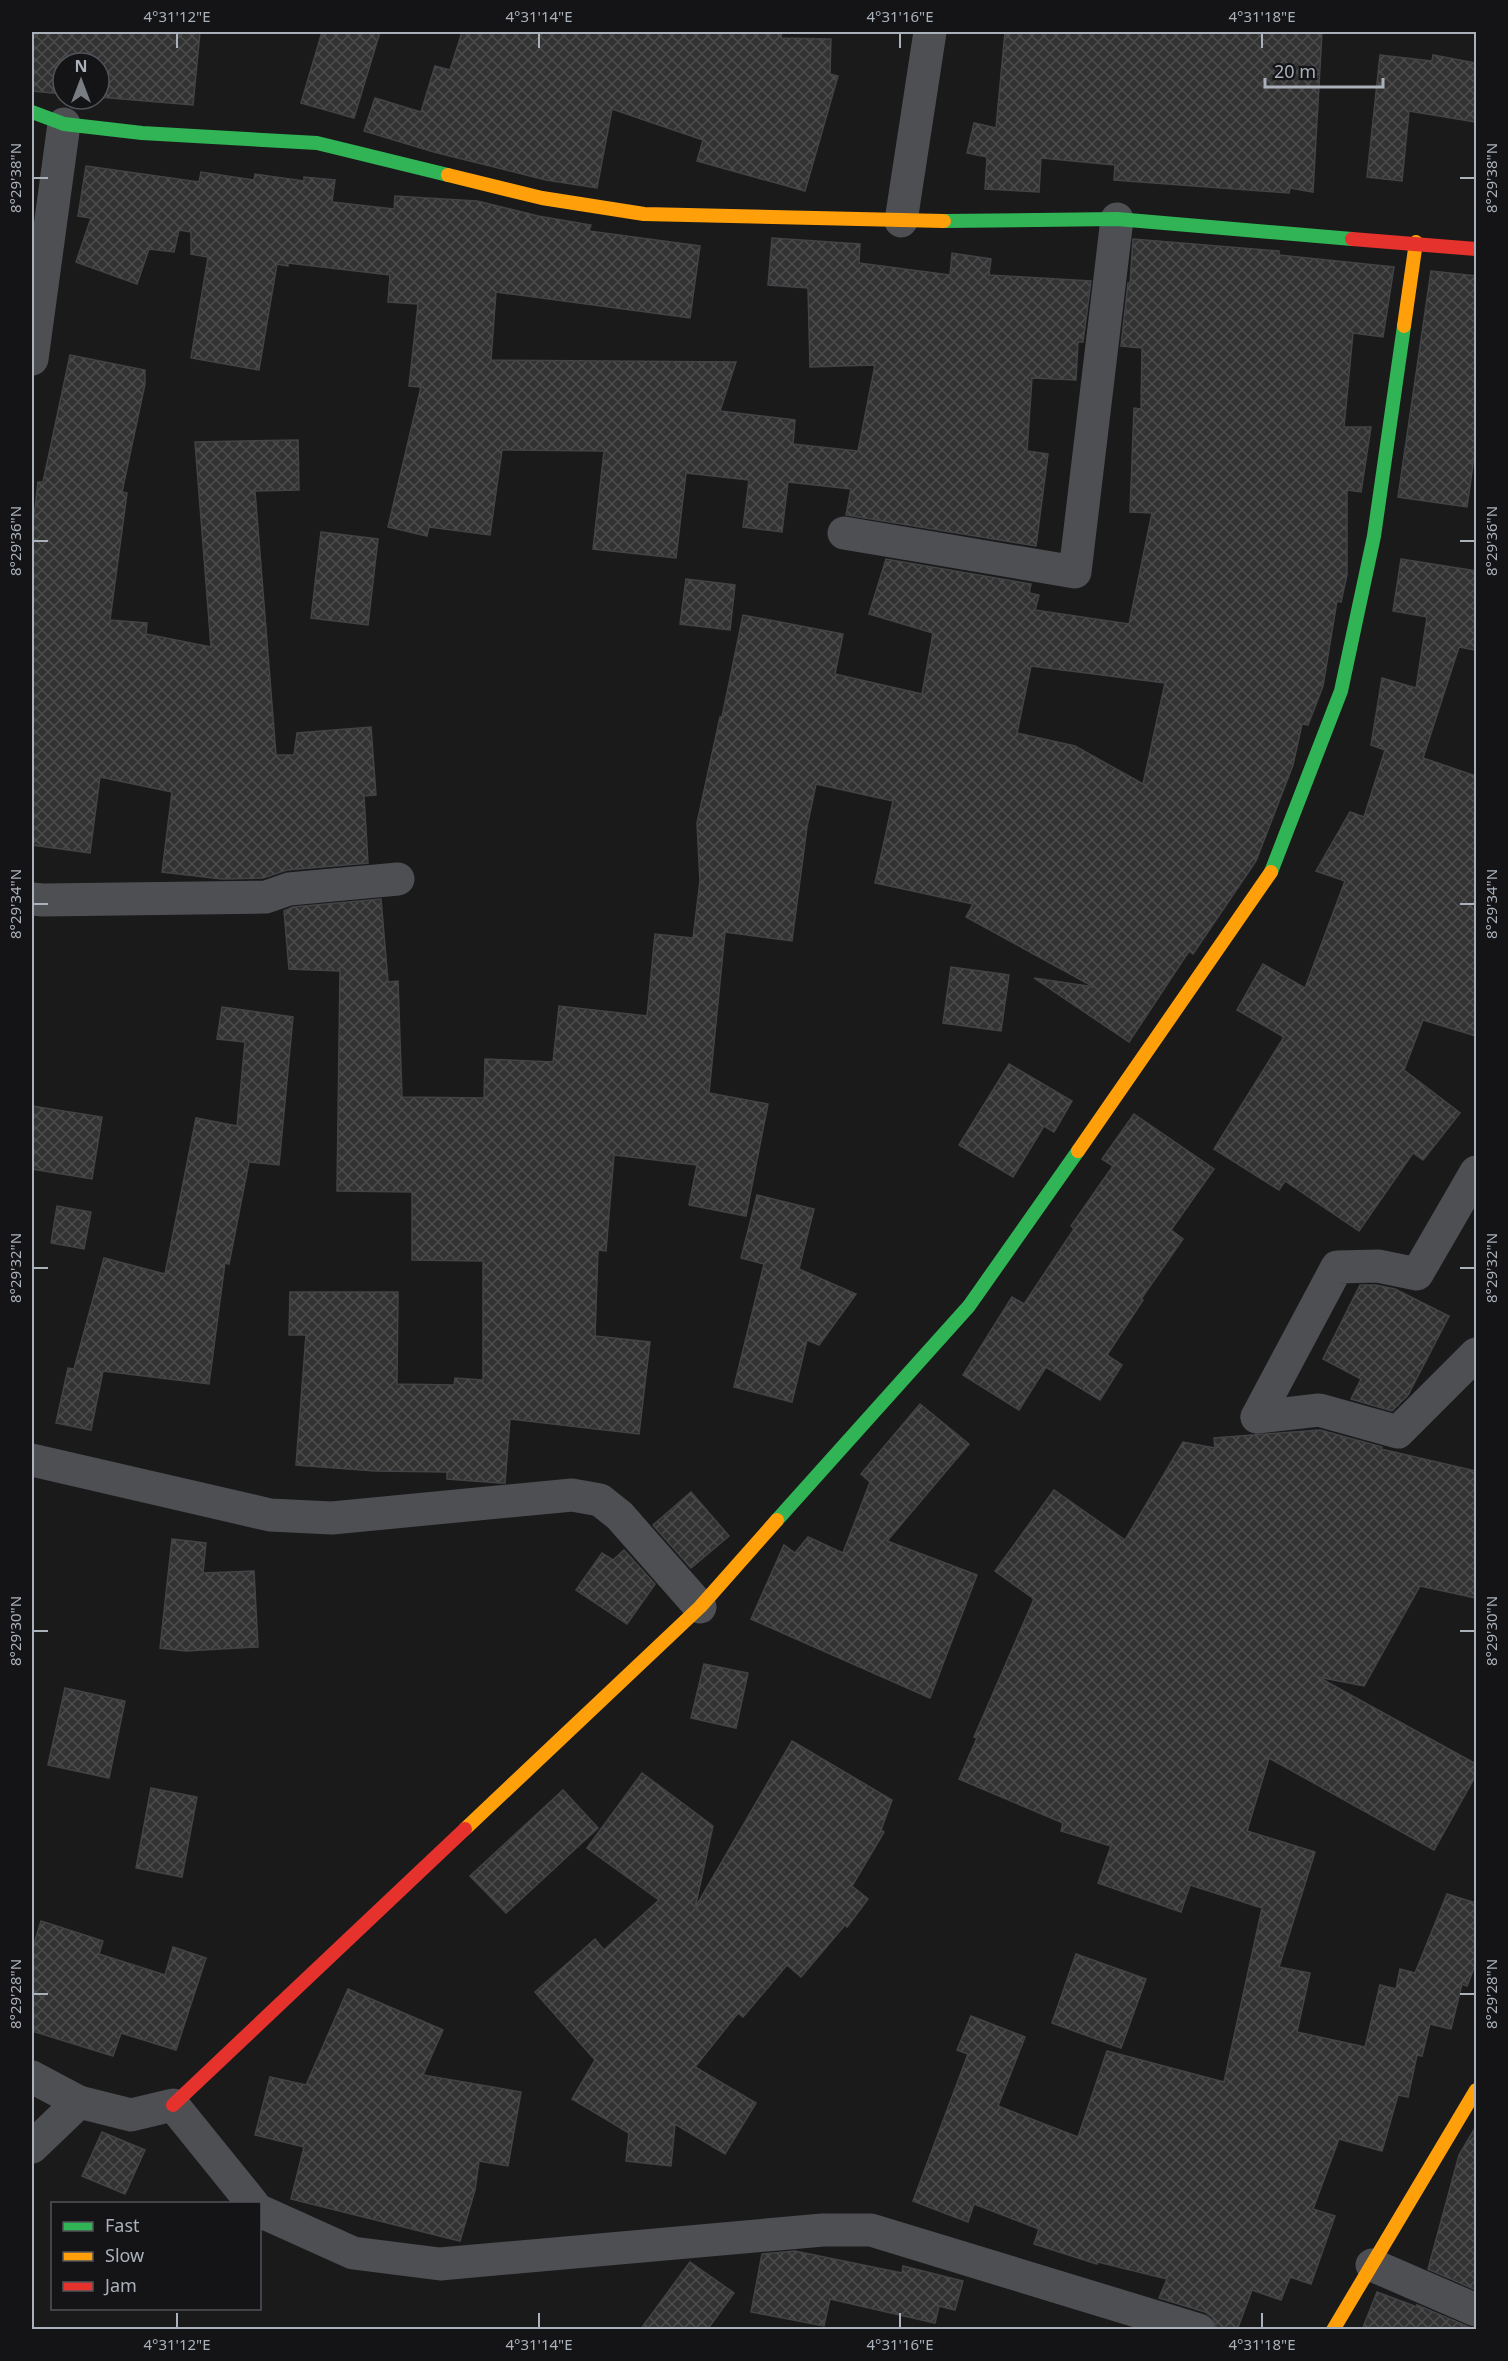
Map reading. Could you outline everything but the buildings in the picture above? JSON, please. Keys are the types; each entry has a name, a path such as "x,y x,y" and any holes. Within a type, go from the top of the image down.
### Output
{"street":[{"path":"902,221 930,32"},
{"path":"32,112 64,124 142,133 317,143 542,198 644,214 902,221 1117,219 1416,242 1476,249"},
{"path":"32,358 64,124"},
{"path":"844,533 1075,572 1117,219"},
{"path":"32,2077 79,2102 130,2115 174,2105 700,1607 969,1306 1273,870 1341,691 1374,536 1416,242"},
{"path":"32,899 266,897 289,889 398,879"},
{"path":"1476,1172 1417,1274 1378,1266 1337,1267 1257,1417 1319,1410 1398,1432 1476,1354"},
{"path":"32,1460 270,1515 332,1518 572,1495 600,1500 620,1516 700,1607"},
{"path":"1333,2330 1476,2090"},
{"path":"32,2147 79,2102"},
{"path":"174,2105 251,2202"},
{"path":"261,2211 353,2253 440,2264 823,2230 871,2230 1199,2330"},
{"path":"1372,2265 1476,2310"}],"traffic: fast":[{"path":"32,112 64,124 142,133 317,143 448,175"},
{"path":"944,221 1117,219 1352,239"},
{"path":"1271,872 1341,691 1374,536 1404,326"},
{"path":"777,1520 969,1306 1078,1151"}],"traffic: slow":[{"path":"448,175 542,198 644,214 944,221"},
{"path":"1404,326 1416,242"},
{"path":"1078,1151 1271,872"},
{"path":"465,1829 700,1607 777,1520"},
{"path":"1333,2330 1476,2090"}],"traffic: jam":[{"path":"1352,239 1476,249"},
{"path":"173,2105 465,1829"}]}
